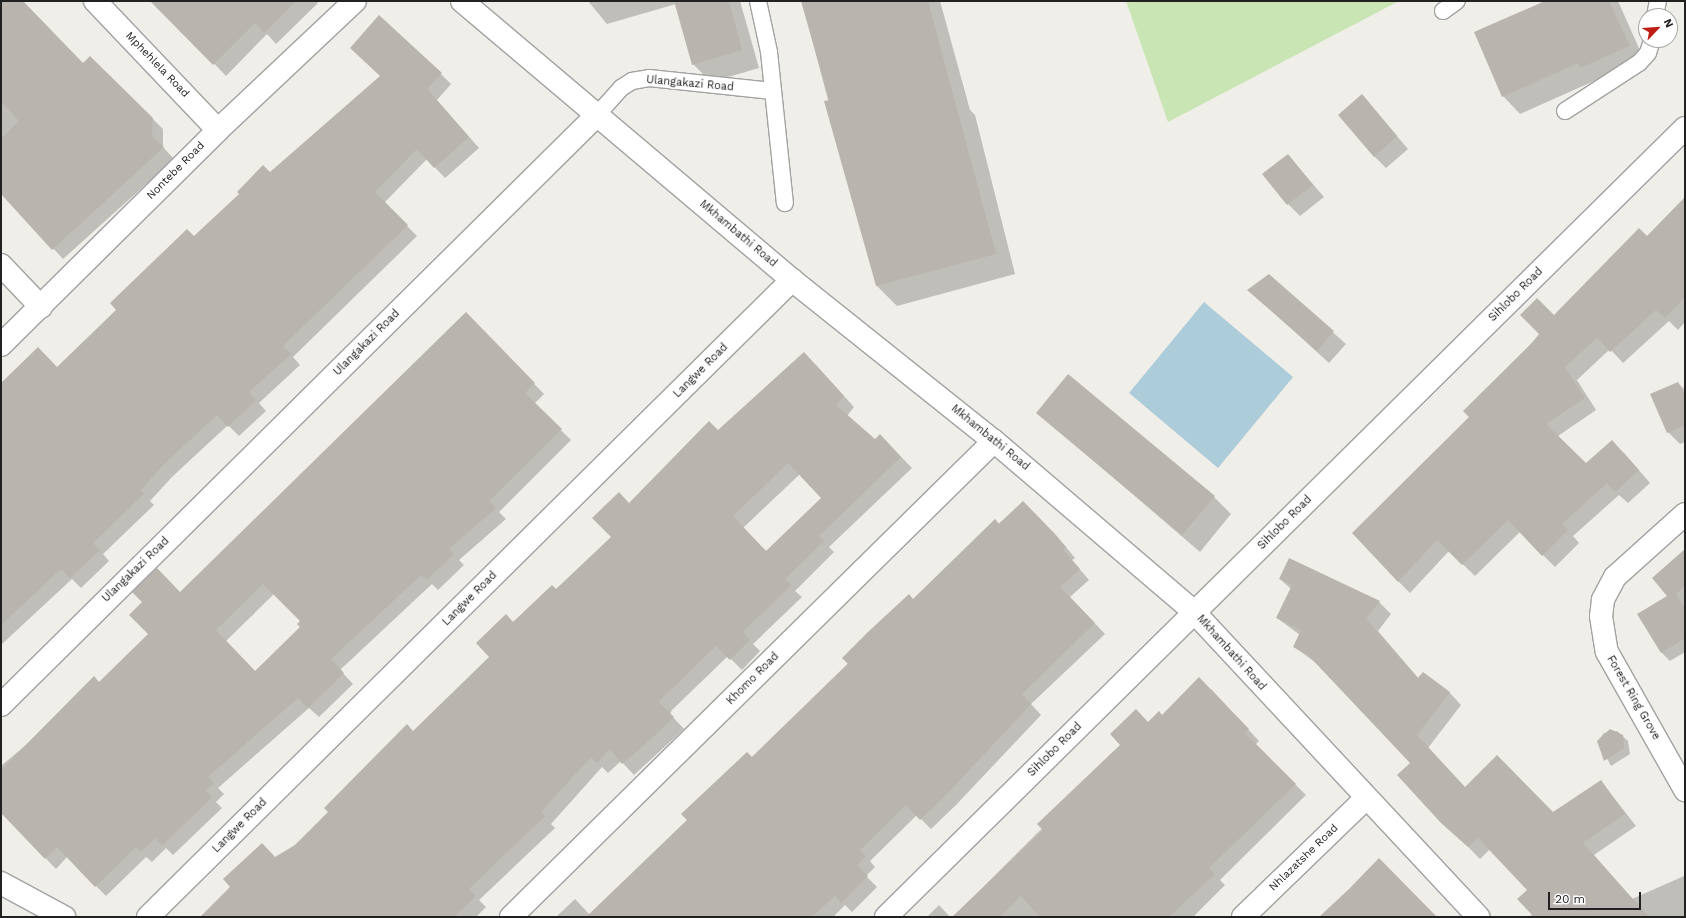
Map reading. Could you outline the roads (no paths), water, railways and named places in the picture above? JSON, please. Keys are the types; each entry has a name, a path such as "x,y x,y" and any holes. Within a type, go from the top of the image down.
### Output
{"street":[{"name":"Mphehlela Road","path":"95,1 218,130"},
{"name":"Nontebe Road","path":"1,345 218,130 355,1"},
{"name":"Mkhambathi Road","path":"462,1 596,116 792,280 994,441 1194,612 1365,799 1478,917"},
{"name":"Ulangakazi Road","path":"1,704 596,116"},
{"name":"Sihlobo Road","path":"886,917 1685,128"},
{"path":"1,265 41,307"},
{"name":"Langwe Road","path":"148,917 792,280"},
{"name":"Khomo Road","path":"511,917 994,441"},
{"name":"Forest Ring Grove","path":"1685,514 1615,577 1603,600 1601,616 1607,652 1685,790"},
{"name":"Nhlazatshe Road","path":"1244,917 1365,799"},
{"path":"1,883 64,917"}],"lane":[{"path":"758,1 770,52 772,91 785,203"},
{"path":"1443,11 1456,1"},
{"path":"1565,111 1639,63 1648,53 1650,48"},
{"name":"Ulangakazi Road","path":"596,116 621,88 632,81 649,78 772,91"}],"water":[{"path":"1204,302 1293,377 1218,468 1129,393"}]}
